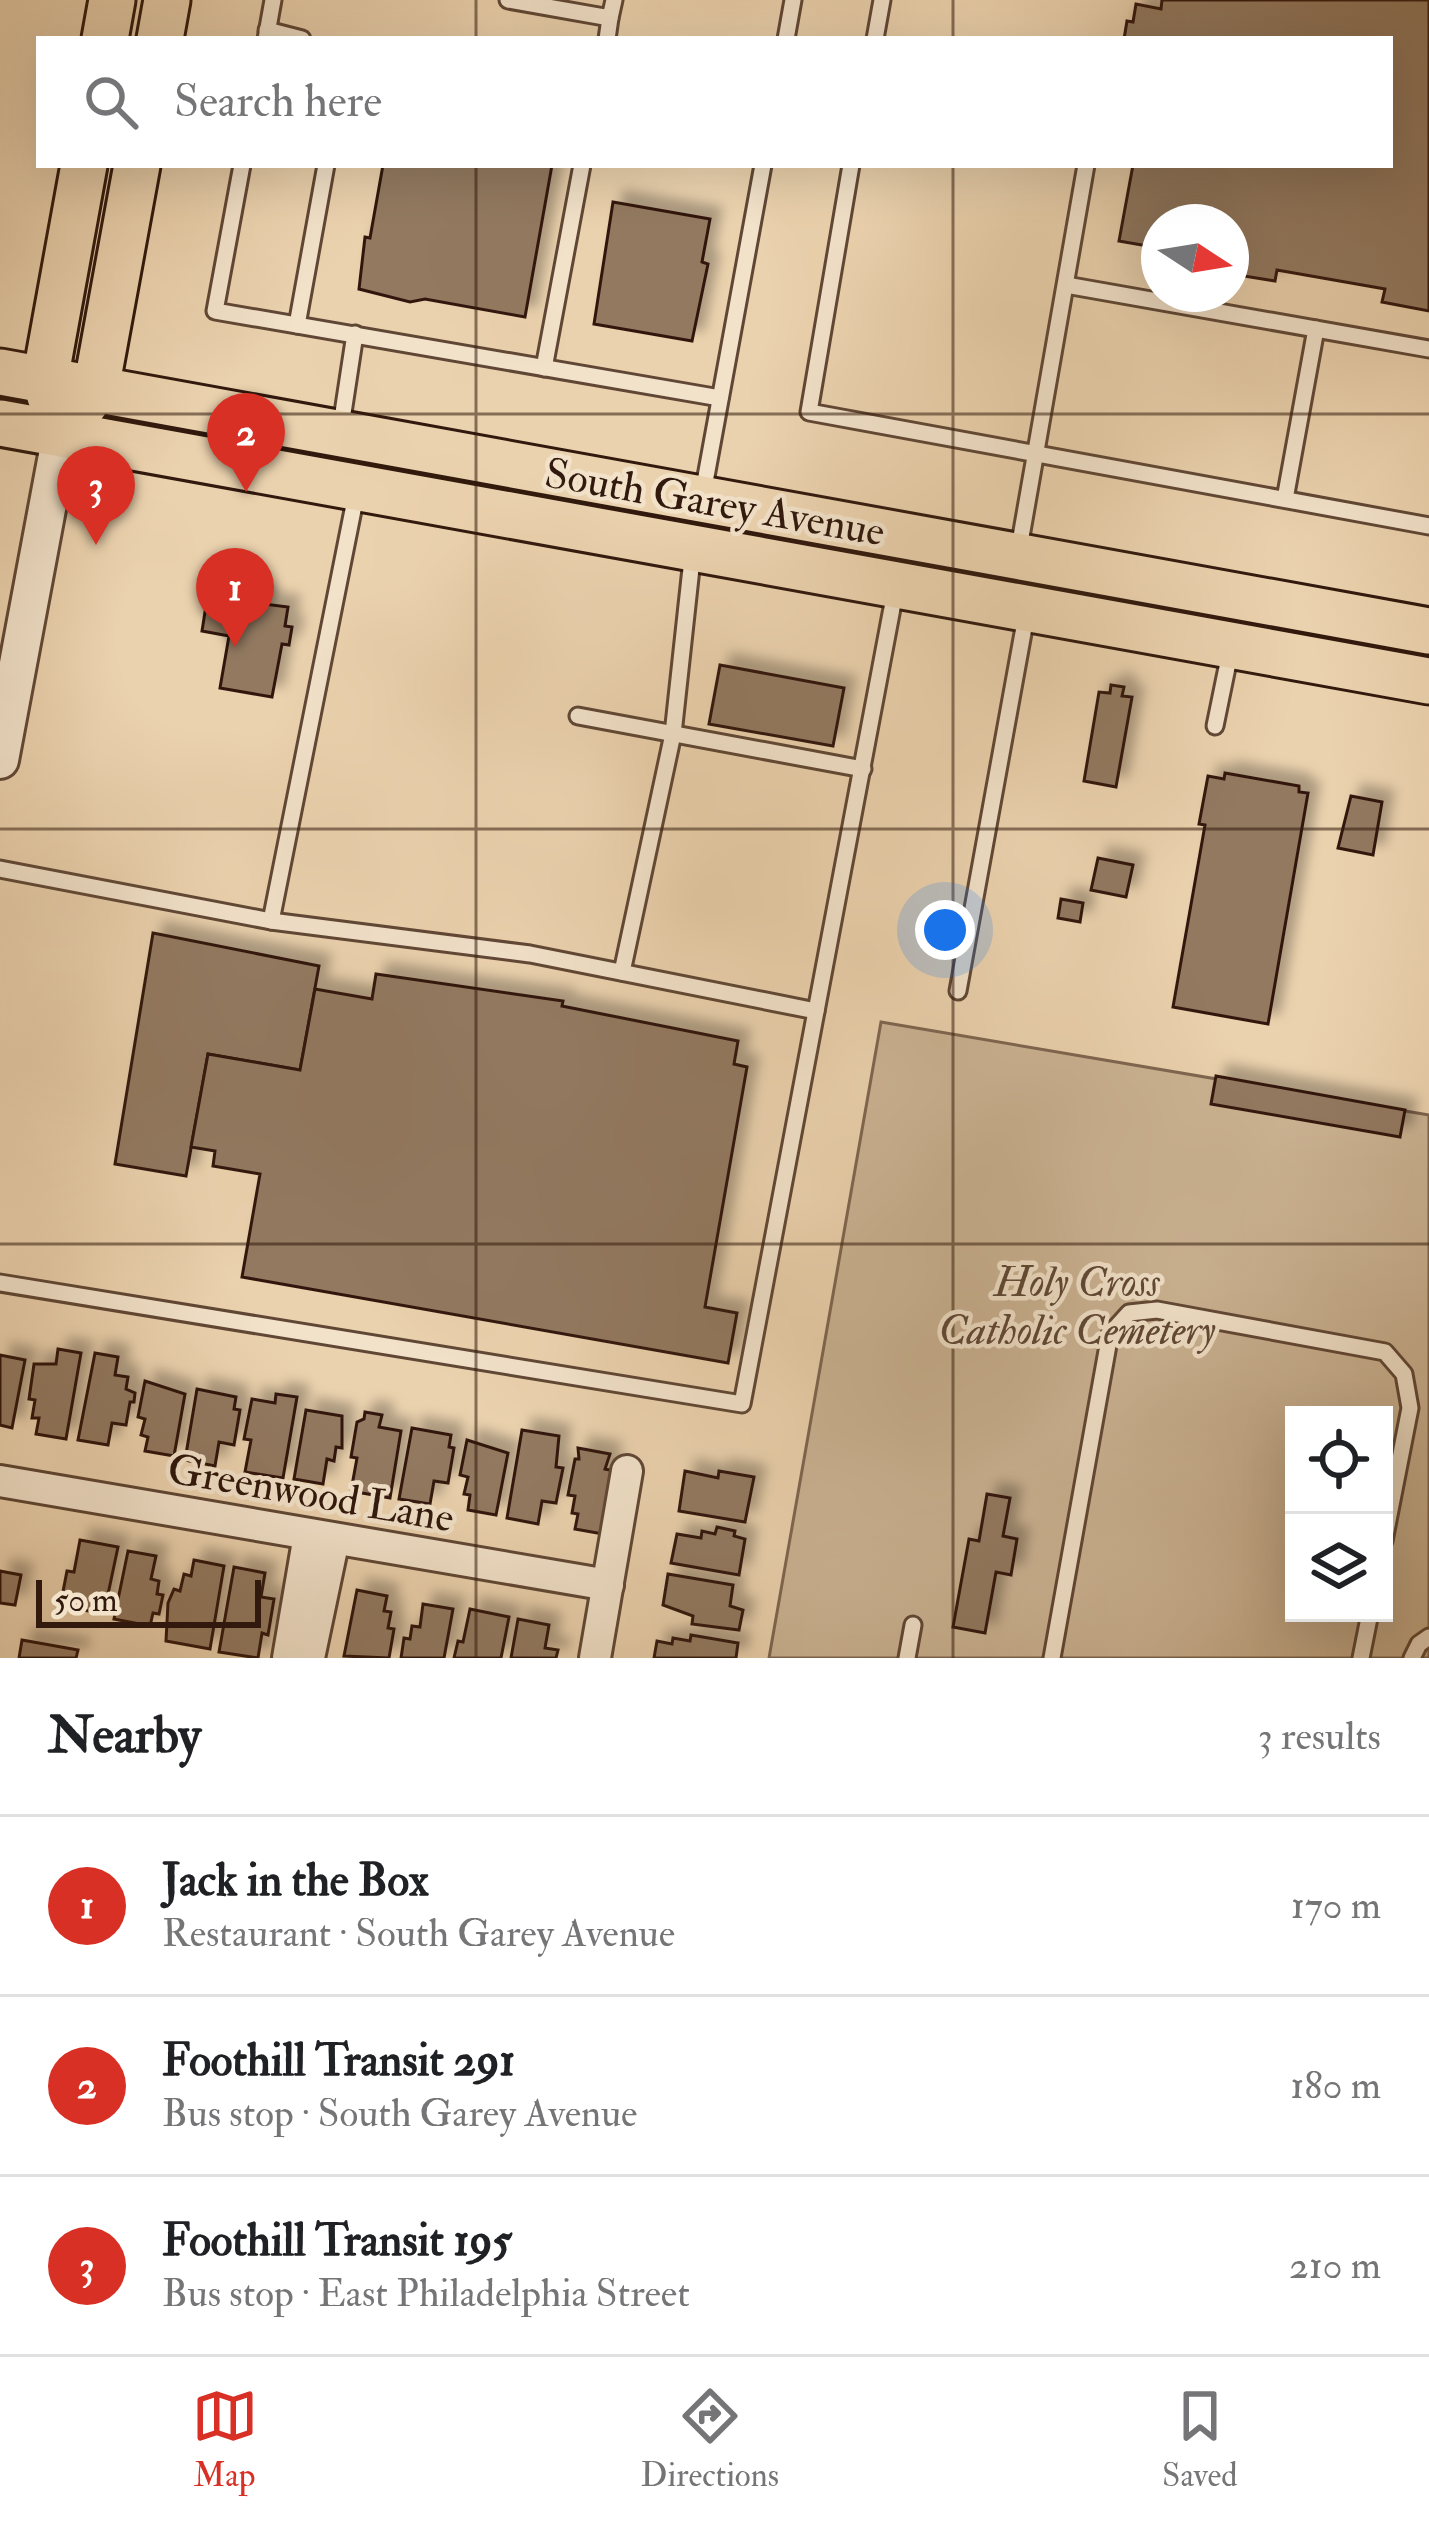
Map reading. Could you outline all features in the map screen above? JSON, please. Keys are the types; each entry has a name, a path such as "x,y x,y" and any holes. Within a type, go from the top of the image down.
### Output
{"main road":[{"path":"106,36 112,0"},
{"path":"161,36 167,0"},
{"path":"61,434 45,380 83,168"},
{"path":"61,434 96,389 136,168"},
{"name":"South Garey Avenue","path":"0,372 1429,631"},
{"name":"South Garey Avenue","path":"0,423 1429,681"},
{"path":"693,548 702,499"}],"street":[{"path":"0,760 61,434"},
{"path":"596,1658 627,1471"},
{"name":"Greenwood Lane","path":"0,1481 608,1586"},
{"path":"288,1658 321,1537"},
{"path":"309,1658 321,1537"}],"lane":[{"path":"266,35 273,0"},
{"path":"508,0 610,18"},
{"path":"607,36 614,0"},
{"path":"787,36 794,0"},
{"path":"876,36 882,0"},
{"path":"241,168 215,310 720,398"},
{"path":"297,325 325,168"},
{"path":"544,368 581,168"},
{"path":"702,499 762,168"},
{"path":"850,168 809,412 1429,526"},
{"path":"1017,556 1086,168"},
{"path":"1066,285 1429,350"},
{"path":"1285,499 1316,329"},
{"path":"340,432 355,334"},
{"path":"271,922 358,487"},
{"path":"622,972 673,734 693,548"},
{"path":"0,1283 742,1404 897,584"},
{"path":"958,991 1027,608"},
{"path":"1215,726 1231,645"},
{"path":"578,716 862,769"},
{"path":"0,869 271,922 530,954 816,1012"},
{"path":"1052,1658 1110,1334 1129,1313 1157,1310 1385,1352 1405,1374 1410,1408 1389,1514"},
{"path":"1361,1658 1368,1622"},
{"path":"907,1658 913,1625"},
{"path":"1412,1658 1429,1637"}],"green space":[{"name":"Holy Cross Catholic Cemetery","path":"881,1022 1429,1115 1429,1658 769,1658"}],"building":[{"path":"1162,0 1429,0 1429,311 1382,302 1385,289 1277,270 1275,281 1249,277 1249,204 1141,204 1141,245 1119,241 1132,168 1393,168 1393,36 1124,36 1136,4 1161,9"},
{"path":"382,168 551,168 525,317 425,299 410,302 359,289 365,237 370,238"},
{"path":"613,202 710,219 702,262 708,264 692,341 594,324"},
{"path":"208,593 248,600 249,594 265,597 264,604 288,607 289,645 282,644 272,697 220,688 229,636 202,631"},
{"path":"720,665 844,688 833,746 709,724"},
{"path":"1111,685 1124,687 1122,696 1132,697 1116,787 1084,781 1099,692 1110,693"},
{"path":"1225,773 1299,786 1299,792 1308,793 1268,1024 1173,1007 1205,825 1199,824 1208,776 1224,779"},
{"path":"1351,796 1382,802 1373,855 1338,848"},
{"path":"1098,858 1133,865 1126,897 1091,890"},
{"path":"1061,899 1083,903 1080,922 1058,918"},
{"path":"153,933 319,966 300,1070 208,1054 186,1176 115,1164"},
{"path":"376,974 563,1001 562,1006 738,1041 734,1064 747,1067 705,1307 737,1313 728,1363 242,1277 260,1174 213,1166 215,1151 191,1147 208,1054 300,1070 315,989 372,999"},
{"path":"1216,1076 1405,1110 1400,1137 1211,1104"},
{"path":"58,1349 81,1353 66,1439 36,1434 39,1418 32,1418 35,1400 29,1399 34,1364 56,1364"},
{"path":"95,1353 118,1357 115,1375 128,1377 126,1389 135,1393 126,1425 112,1423 108,1445 78,1440"},
{"path":"0,1355 25,1360 12,1428 0,1425"},
{"path":"145,1381 185,1394 174,1456 145,1451 148,1437 141,1435 145,1419 138,1417"},
{"path":"197,1389 236,1397 234,1409 240,1410 234,1445 219,1442 215,1466 185,1460"},
{"path":"276,1394 297,1397 283,1478 245,1472 251,1440 244,1439 252,1399 275,1403"},
{"path":"306,1410 342,1416 342,1448 336,1447 334,1461 327,1459 323,1484 294,1479"},
{"path":"365,1412 382,1415 379,1427 401,1431 390,1498 351,1491 357,1422"},
{"path":"412,1428 451,1435 449,1447 454,1448 448,1483 434,1481 430,1504 399,1499"},
{"path":"522,1430 559,1436 556,1467 563,1468 556,1503 542,1501 538,1524 507,1518"},
{"path":"467,1440 508,1453 496,1515 468,1510 470,1495 464,1494 468,1477 460,1475"},
{"path":"578,1448 610,1454 605,1469 615,1471 603,1534 575,1529 575,1496 568,1495"},
{"path":"685,1471 718,1478 719,1471 754,1477 745,1522 679,1511"},
{"path":"987,1494 1010,1498 1003,1536 1017,1539 1011,1575 996,1572 985,1633 953,1627 969,1539 979,1541"},
{"path":"717,1527 745,1539 739,1575 671,1563 677,1534 701,1538 702,1531 715,1534"},
{"path":"80,1540 118,1547 104,1613 60,1607"},
{"path":"128,1551 156,1556 151,1579 159,1581 157,1594 163,1595 159,1614 153,1613 150,1626 114,1619"},
{"path":"194,1560 224,1566 210,1649 166,1641 168,1603 174,1589 180,1591 184,1574 191,1576"},
{"path":"234,1567 265,1573 261,1597 274,1599 268,1635 262,1633 258,1658 219,1652"},
{"path":"0,1571 21,1575 15,1605 0,1603"},
{"path":"668,1574 733,1585 730,1606 743,1610 739,1630 692,1624 693,1616 663,1605"},
{"path":"357,1590 387,1596 384,1611 391,1612 388,1628 394,1629 389,1658 344,1656"},
{"path":"423,1604 453,1609 444,1658 401,1658 404,1638 410,1639 412,1626 420,1627"},
{"path":"470,1609 509,1617 501,1658 454,1658"},
{"path":"518,1619 549,1625 545,1648 558,1650 556,1658 511,1658"},
{"path":"691,1635 738,1643 736,1658 654,1658 657,1641 690,1641"},
{"path":"22,1640 78,1650 76,1658 19,1658"}],"place":[{"name":"Foothill Transit 291","path":"246,492"},
{"name":"Foothill Transit 195","path":"96,545"},
{"name":"Jack in the Box","path":"235,647"}]}
